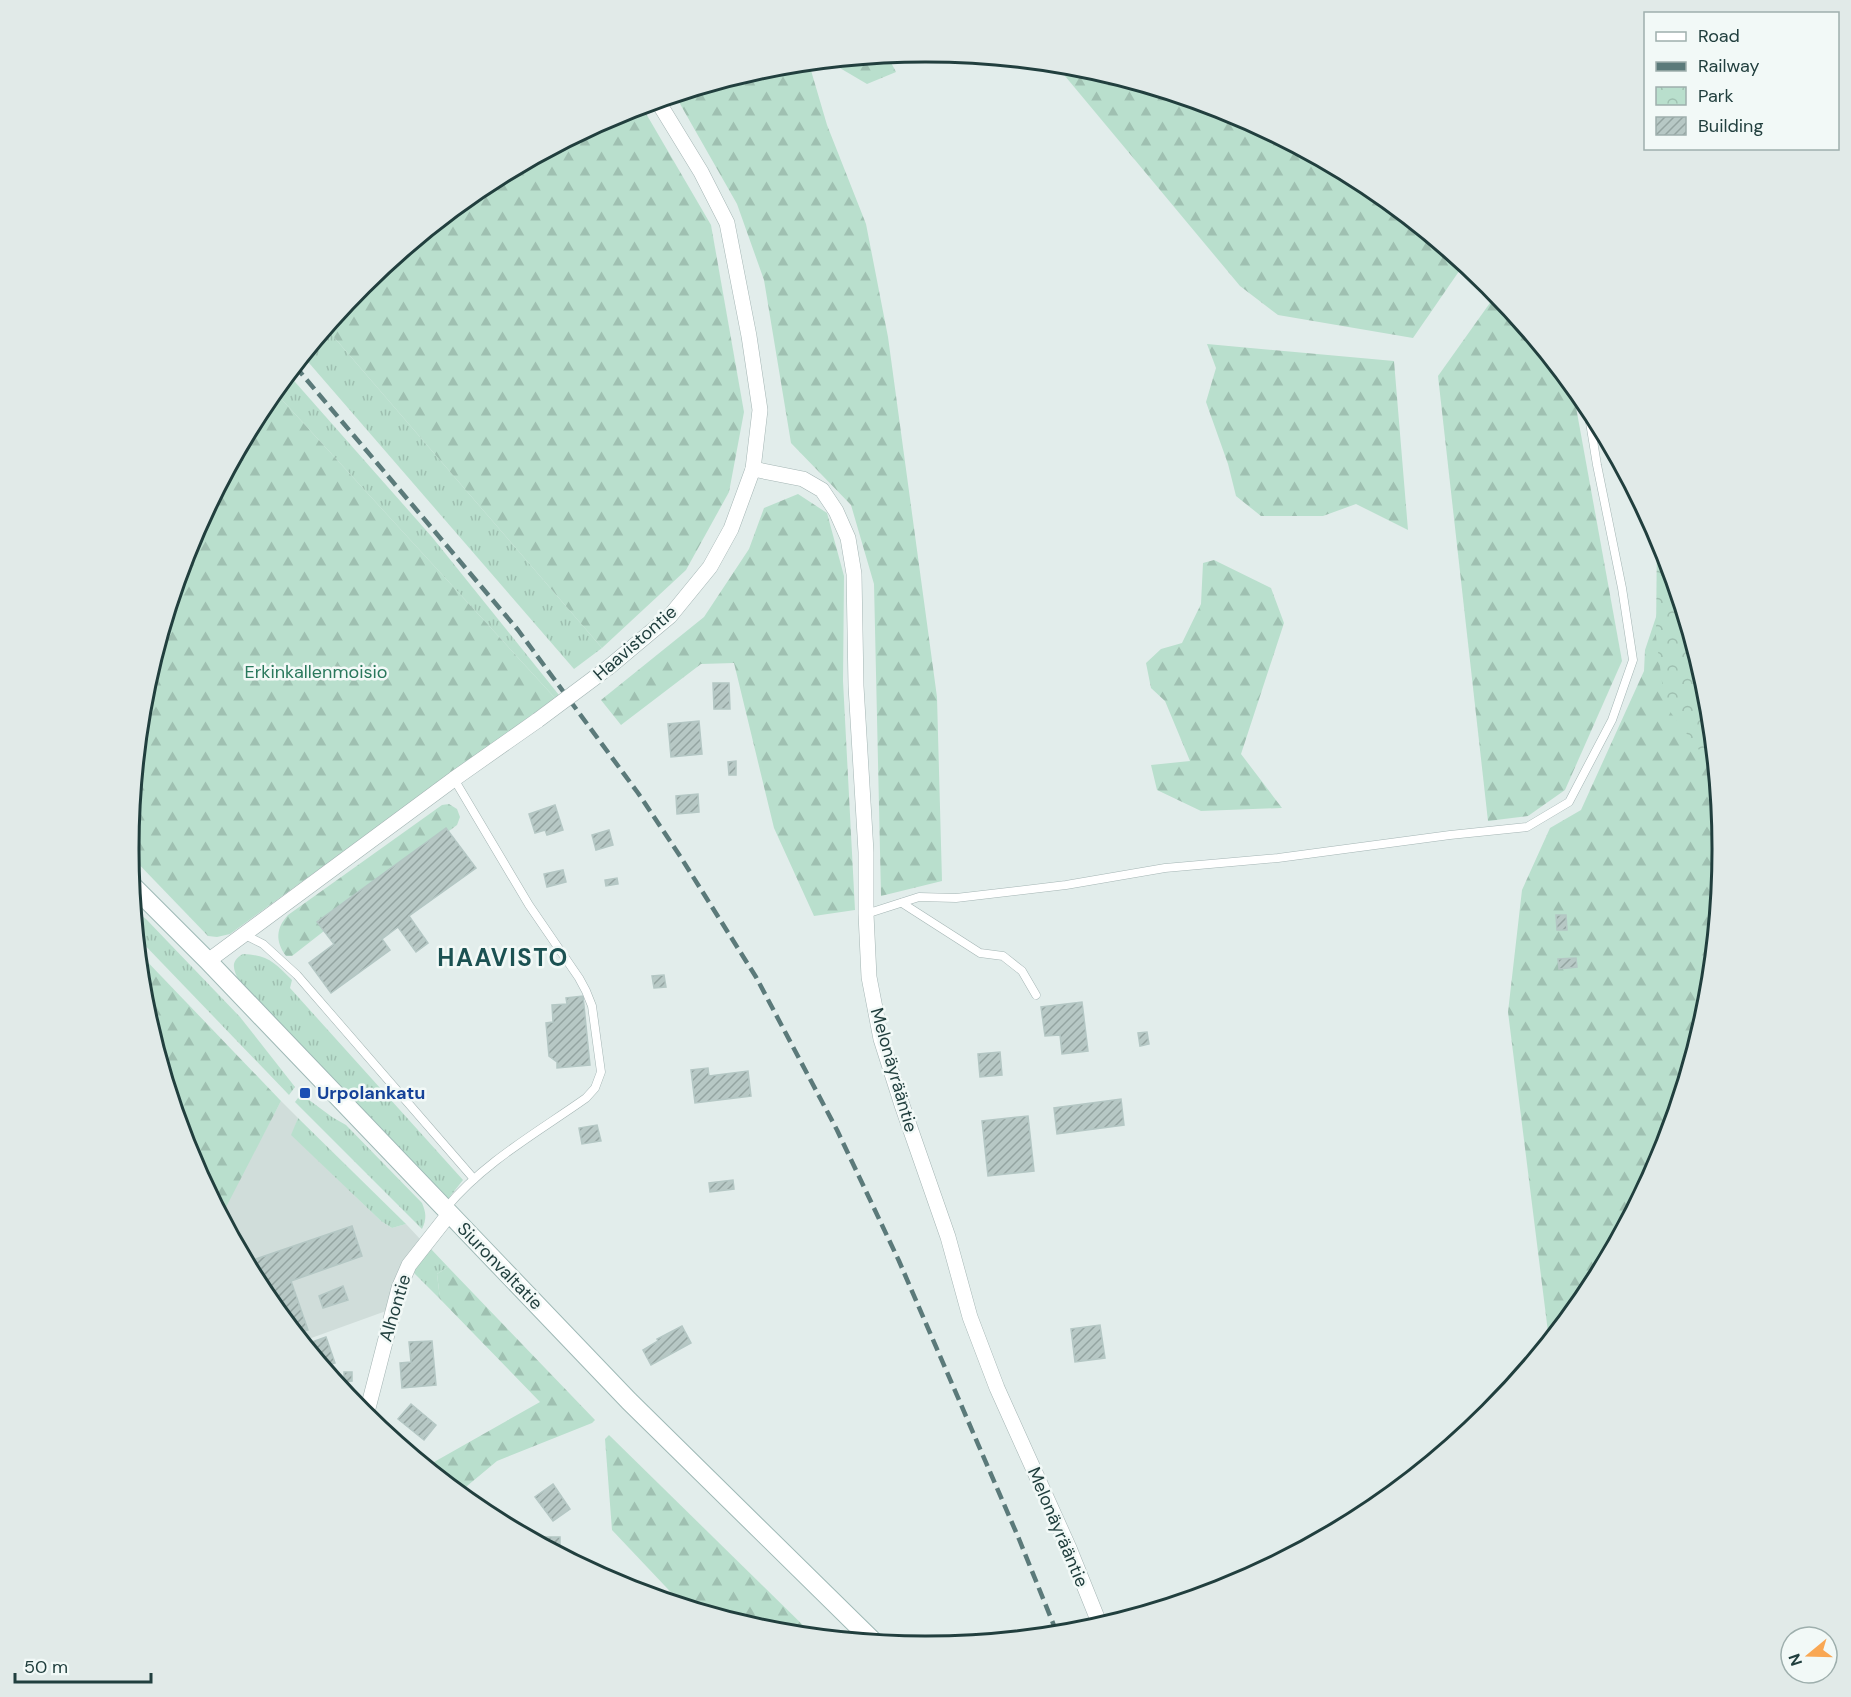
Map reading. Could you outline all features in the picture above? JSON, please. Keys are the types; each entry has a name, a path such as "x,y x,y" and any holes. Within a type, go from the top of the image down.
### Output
{"street":[{"name":"Haavistontie","path":"208,961 609,667 670,616 710,567 731,529 753,469 760,410 749,336 727,224 701,172 661,107"},
{"name":"Melonäyrääntie","path":"753,469 803,478 822,490 836,511 848,538 854,574 856,686 866,852 869,976 881,1039 948,1237 970,1317 997,1388 1069,1548 1096,1616"},
{"name":"Siuronvaltatie","path":"140,893 208,961 629,1401 865,1633"},
{"name":"Alhontie","path":"369,1405 399,1288 409,1265 448,1211"}],"lane":[{"path":"866,914 919,897 967,897 1066,885 1165,868 1278,858 1527,827 1569,802 1612,720 1633,660 1623,588 1591,429"},
{"path":"448,1211 474,1179 497,1160 586,1098 596,1088 601,1072 592,1006 586,991 529,905 454,779"},
{"path":"902,903 980,953 1003,956 1022,971 1036,995"},
{"path":"243,934 263,945 297,975 474,1179"}],"shaded area":[{"path":"281,1101 298,1118 292,1135 381,1221 392,1228 406,1224 421,1240 386,1311 310,1339 271,1286 225,1206"}],"green space":[{"path":"891,63 896,72 867,84 837,67"},
{"path":"811,70 827,125 866,224 888,337 937,697 942,881 881,896 874,584 851,505 791,443 764,280 737,204 679,101 722,88"},
{"path":"1064,74 1129,88 1178,103 1227,121 1274,143 1363,194 1405,224 1459,271 1413,338 1278,315 1240,286"},
{"path":"646,113 711,225 744,412 729,492 686,570 602,648 331,334 369,292 407,257 446,224 488,194 577,143"},
{"path":"1491,302 1550,369 1576,405 1622,661 1565,790 1528,816 1488,821 1438,376"},
{"path":"331,334 602,648 574,669 308,361"},
{"path":"1207,344 1394,361 1408,530 1356,504 1323,516 1261,516 1236,496 1228,464 1206,402 1216,368"},
{"path":"293,380 432,537 559,695 555,698 280,398"},
{"name":"Erkinkallenmoisio","path":"280,398 555,698 230,934 217,937 208,936 139,864 140,797 145,746 165,645 198,547 244,455"},
{"path":"798,494 827,513 844,576 843,681 855,910 814,916 774,828 734,663 701,664 621,725 601,700 704,617 749,549 764,508"},
{"path":"1656,555 1686,645 1706,746 1711,797 1712,848 1711,900 1706,951 1686,1052 1653,1150 1607,1242 1580,1286 1548,1331 1508,1012 1522,890 1550,828 1581,810 1644,671 1645,650 1663,596"},
{"path":"1657,557 1686,645 1707,761 1665,705 1656,636"},
{"path":"1214,560 1271,588 1284,623 1241,754 1282,808 1201,811 1157,790 1151,765 1190,761 1165,701 1151,688 1146,663 1161,649 1182,643 1201,604 1203,563"},
{"path":"449,804 457,809 460,817 457,825 449,831 446,828 318,921 324,931 292,956 286,956 278,935 288,915 442,805"},
{"path":"142,916 240,1017 295,1087 289,1095 144,945"},
{"path":"243,954 265,958 292,980 290,988 463,1180 448,1199 239,981 235,973 234,962"},
{"path":"147,961 281,1101 226,1208 198,1150 180,1101 165,1052"},
{"path":"301,1094 346,1125 422,1203 425,1222 422,1229 295,1102"},
{"path":"298,1118 406,1224 392,1228 381,1221 291,1135"},
{"path":"431,1249 448,1267 437,1274 440,1299 414,1273 418,1260"},
{"path":"448,1267 595,1420 497,1461 466,1487 433,1462 540,1402 440,1299 437,1274"},
{"path":"609,1435 803,1626 722,1609 672,1594 612,1530 605,1439"}],"building":[{"path":"713,683 729,683 730,709 714,709"},
{"path":"699,721 702,754 671,757 668,724"},
{"path":"736,761 736,775 729,775 728,762"},
{"path":"698,794 699,812 677,814 676,796"},
{"path":"555,805 563,830 547,835 545,830 535,833 529,814"},
{"path":"446,828 476,868 409,916 428,943 416,952 398,927 382,939 390,950 331,993 309,963 334,944 317,922"},
{"path":"609,830 613,845 596,850 592,835"},
{"path":"563,870 566,882 547,887 544,874"},
{"path":"617,878 618,884 606,886 605,880"},
{"path":"1556,915 1566,915 1567,930 1557,930"},
{"path":"1576,958 1577,967 1559,969 1558,959"},
{"path":"664,975 666,987 654,988 652,976"},
{"path":"583,996 590,1065 557,1068 557,1062 549,1056 546,1023 553,1022 552,1005 567,1004 566,998"},
{"path":"1082,1002 1088,1051 1062,1054 1060,1035 1045,1036 1041,1007"},
{"path":"1147,1032 1149,1044 1140,1046 1138,1033"},
{"path":"1000,1052 1002,1075 980,1077 978,1054"},
{"path":"708,1068 709,1076 748,1071 751,1096 695,1103 691,1070"},
{"path":"1121,1099 1124,1125 1057,1134 1054,1108"},
{"path":"1028,1116 1034,1171 988,1176 982,1121"},
{"path":"597,1125 601,1141 582,1144 579,1128"},
{"path":"733,1180 734,1189 710,1192 709,1183"},
{"path":"352,1226 362,1256 291,1281 308,1330 304,1331 255,1259"},
{"path":"343,1286 348,1300 323,1308 319,1296"},
{"path":"1100,1325 1105,1358 1075,1362 1071,1329"},
{"path":"682,1326 691,1343 651,1365 643,1350 658,1341 657,1339"},
{"path":"326,1337 335,1363 331,1364 313,1342"},
{"path":"432,1341 436,1385 402,1388 400,1363 411,1362 409,1342"},
{"path":"344,1372 352,1372 352,1381 347,1382 344,1378"},
{"path":"411,1404 436,1425 424,1440 398,1419"},
{"path":"553,1484 570,1509 553,1521 535,1497"},
{"path":"545,1537 560,1537 560,1545"}],"railway":[{"path":"299,371 518,630 638,793 756,977 837,1130 899,1261 1054,1624"}],"place":[{"name":"Urpolankatu","path":"305,1093"}],"district":[{"name":"HAAVISTO","path":"503,957"}]}
